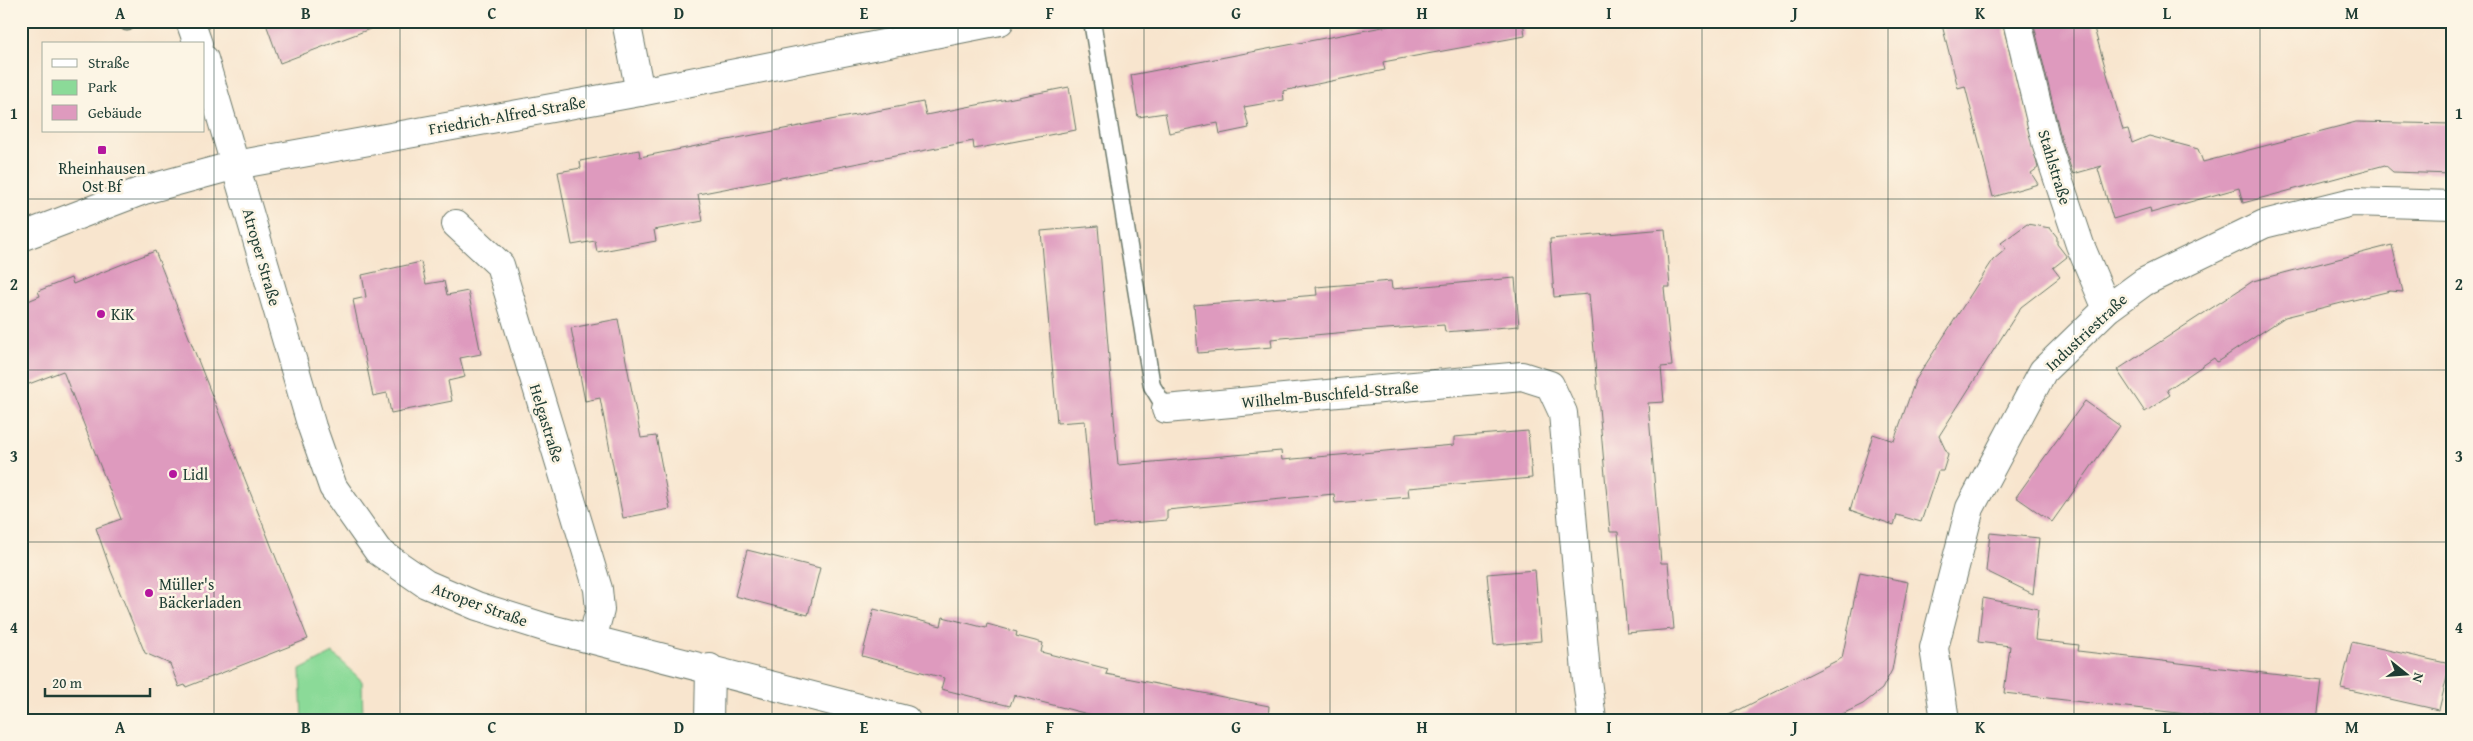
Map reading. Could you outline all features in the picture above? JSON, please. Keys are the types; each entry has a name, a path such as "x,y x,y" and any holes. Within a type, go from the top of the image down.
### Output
{"street":[{"path":"190,21 197,42"},
{"path":"626,21 640,92"},
{"name":"Friedrich-Alfred-Straße","path":"21,237 144,190 236,165 640,92 910,30 1000,21"},
{"name":"Stahlstraße","path":"2017,21 2047,146 2080,246 2107,309"},
{"name":"Atroper Straße","path":"205,62 283,332 333,487 378,551 426,584 477,606 906,720"},
{"name":"Industriestraße","path":"1945,720 1934,648 1970,508 2044,371 2107,309 2144,282 2264,224 2352,202 2452,205"},
{"name":"Helgastraße","path":"456,224 500,265 598,590 600,610 592,638"},
{"name":"Wilhelm-Buschfeld-Straße","path":"1166,409 1522,376 1550,385 1564,413 1586,672 1592,720"},
{"path":"709,720 710,668"}],"lane":[{"name":"Wilhelm-Buschfeld-Straße","path":"1092,21 1152,386 1166,409"}],"green space":[{"path":"333,653 362,681 363,720 302,720 300,670"}],"building":[{"path":"265,21 383,21 383,24 280,63"},
{"path":"1414,21 1523,21 1525,36 1383,62 1385,70 1283,91 1284,100 1244,107 1249,128 1220,134 1218,123 1169,133 1165,113 1138,117 1131,75"},
{"path":"1941,21 2002,21 2038,168 2031,173 2038,184 1993,197 1965,86 1958,88"},
{"path":"2033,21 2092,21 2123,130 2128,129 2132,143 2149,136 2198,149 2203,162 2356,122 2452,124 2452,174 2393,172 2385,165 2243,203 2239,188 2151,213 2150,208 2113,219 2098,169 2102,166 2073,174 2062,142"},
{"path":"1069,87 1076,130 974,149 973,141 698,194 703,221 654,230 656,241 597,252 595,241 572,245 558,172 581,168 580,161 639,150 640,157 923,102 926,115"},
{"path":"2027,224 2050,228 2057,237 2057,244 2067,257 2053,268 2060,277 2021,307 1939,436 1948,455 1943,471 1938,471 1921,522 1897,515 1894,525 1850,510 1873,434 1894,441 1915,381 1993,260 2006,249 2001,243"},
{"path":"1098,226 1118,465 1281,451 1282,460 1454,445 1454,437 1528,431 1532,478 1408,488 1409,497 1335,503 1334,494 1167,510 1167,520 1094,526 1085,421 1057,423 1041,231"},
{"path":"1665,229 1670,287 1664,287 1672,366 1661,367 1664,402 1648,403 1661,563 1668,563 1674,629 1627,633 1618,532 1610,532 1589,294 1554,297 1550,239"},
{"path":"2392,245 2403,292 2390,291 2285,317 2217,362 2214,358 2167,390 2170,395 2145,412 2117,370 2253,281"},
{"name":"Lidl","path":"155,251 308,639 186,687 185,685 179,687 170,664 145,653 111,571 96,528 121,519 63,371 21,387 21,304 40,296 38,291 71,278 73,284"},
{"path":"421,262 426,284 444,281 447,295 468,291 481,354 460,358 465,377 448,381 452,401 391,413 387,393 373,396 353,300 366,297 362,275"},
{"path":"1515,278 1519,326 1445,332 1444,325 1358,331 1271,339 1272,347 1198,353 1194,305 1317,295 1316,287 1391,281 1392,289"},
{"path":"618,319 641,438 656,436 670,509 623,518 600,398 585,401 571,328"},
{"path":"2085,401 2120,426 2052,522 2016,497"},
{"path":"1990,533 2039,538 2033,594 1986,571"},
{"path":"747,550 820,568 808,615 735,596"},
{"path":"1535,570 1541,641 1494,645 1487,574"},
{"path":"1860,572 1908,582 1892,670 1882,689 1863,704 1830,720 1719,720 1842,658"},
{"path":"1983,598 2038,609 2035,640 2079,645 2078,651 2322,680 2317,720 2239,720 2004,693 2010,646 1978,642"},
{"path":"874,609 941,626 943,617 986,628 987,624 1017,632 1016,636 1043,643 1041,652 1108,669 1106,674 1269,706 1268,720 1111,720 1014,695 1010,706 941,689 944,678 862,656"},
{"path":"2352,642 2450,664 2439,710 2341,688"}],"place":[{"name":"Rheinhausen Ost Bf","path":"102,150"},
{"name":"KiK","path":"101,314"},
{"name":"Lidl","path":"173,474"},
{"name":"Müller's Bäckerladen","path":"149,593"}]}
